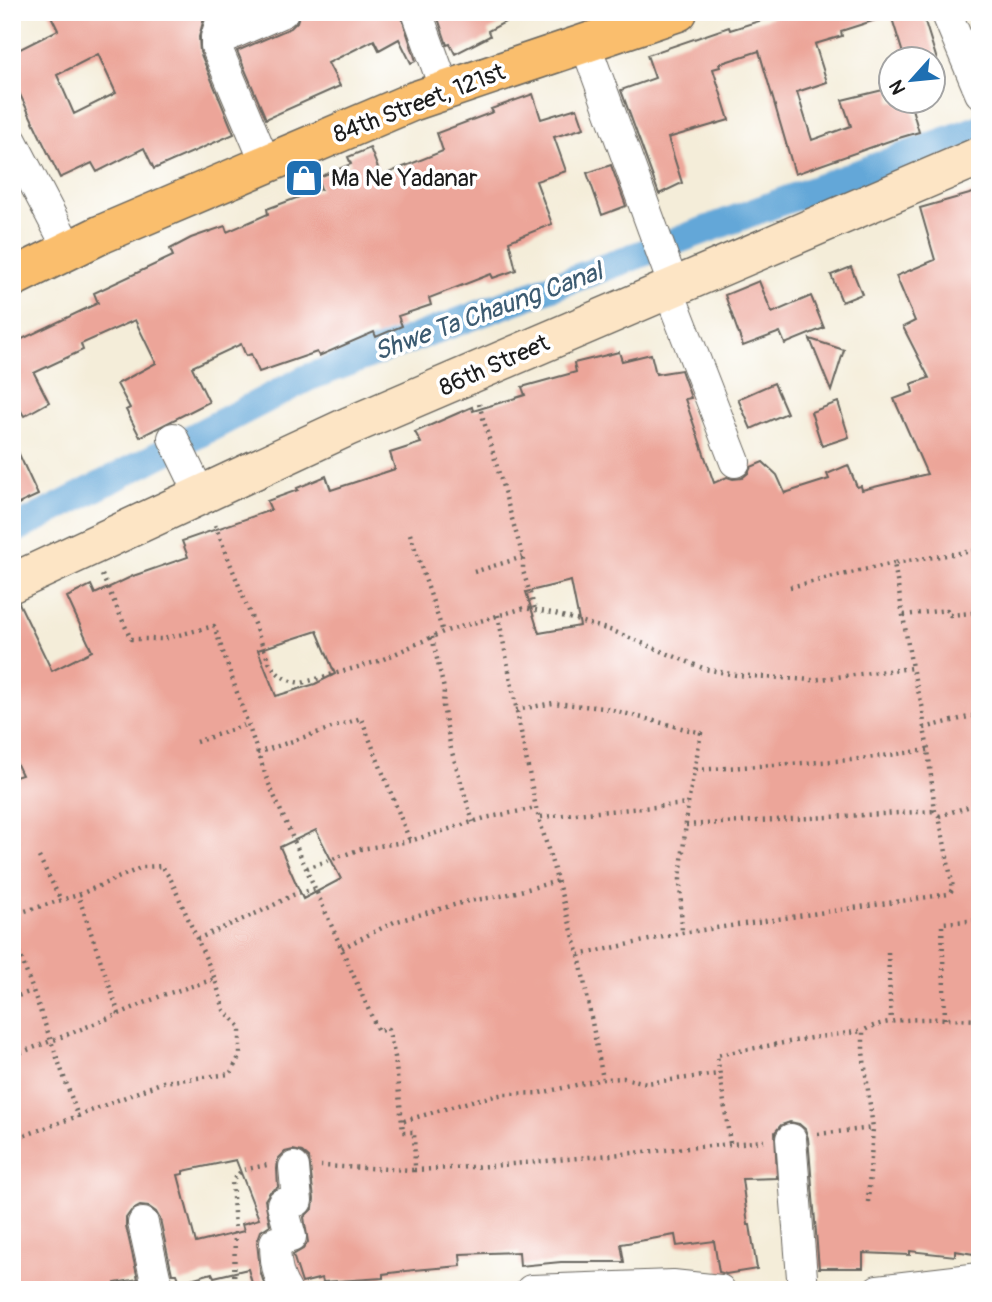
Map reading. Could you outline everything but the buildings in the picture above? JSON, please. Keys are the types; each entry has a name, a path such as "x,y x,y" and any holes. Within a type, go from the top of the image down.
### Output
{"main road":[{"name":"84th Street, 121st","path":"12,278 69,250 414,101 678,12"},
{"name":"86th Street","path":"12,583 89,547 190,473 347,427 470,375 670,280 980,156"}],"street":[{"path":"224,12 216,41 266,164"},
{"path":"216,41 283,12"},
{"path":"418,12 445,90"},
{"path":"946,12 980,93"},
{"path":"585,43 735,462"},
{"path":"12,141 69,250"},
{"path":"791,1139 803,1290"},
{"path":"286,1290 275,1258 275,1242 291,1237 282,1205 298,1201 294,1167"},
{"path":"143,1223 158,1290"},
{"path":"878,1290 937,1287 980,1278"},
{"path":"531,1290 673,1285 720,1290"}],"path":[{"path":"470,375 536,609"},
{"path":"190,473 268,662 278,676 291,682 302,683 379,661 443,632 524,608 613,631 705,669 736,675 812,680 912,667"},
{"path":"410,534 443,632"},
{"path":"89,547 131,639 163,639 214,626 257,753 315,889 378,1031 388,1029 395,1057 403,1132 414,1132 413,1170"},
{"path":"790,587 894,563 980,550"},
{"path":"474,572 523,557"},
{"path":"579,954 682,933 949,894 953,888 937,813 929,750 923,728 923,709 912,667 894,563"},
{"path":"904,615 947,610 950,615 972,612 980,618"},
{"path":"498,615 536,808 541,817 551,863 579,954 603,1079"},
{"path":"432,637 444,689 443,706 451,749 473,822"},
{"path":"516,710 553,703 604,708 701,733 688,804 680,879 682,933"},
{"path":"923,728 980,714"},
{"path":"257,753 361,718 411,841"},
{"path":"196,743 248,724"},
{"path":"696,770 851,760 929,750"},
{"path":"687,825 937,813 980,803"},
{"path":"541,817 688,804"},
{"path":"307,868 361,849 411,841 473,822 536,808"},
{"path":"39,857 61,900"},
{"path":"12,915 78,895 143,867 162,866 171,880 215,979 224,1010 240,1027 240,1055 230,1074 163,1082 12,1140"},
{"path":"342,948 394,922 468,901 558,881"},
{"path":"197,939 293,895 315,889"},
{"path":"78,895 119,1014"},
{"path":"945,1019 943,923 980,920"},
{"path":"12,932 78,1116"},
{"path":"888,952 891,1022"},
{"path":"12,1056 163,995 215,979"},
{"path":"12,998 32,990"},
{"path":"730,1143 717,1055 863,1031 873,1024 945,1019 980,1020"},
{"path":"863,1031 863,1052 873,1128 868,1202"},
{"path":"404,1122 475,1100 505,1094 540,1093 603,1079 624,1078 647,1083 718,1074"},
{"path":"234,1290 235,1229 232,1181 242,1170 267,1165 413,1170 491,1166 791,1139 873,1128"},
{"path":"978,1144 980,1128"}],"waterway":[{"name":"Shwe Ta Chaung Canal","path":"12,531 307,378 980,128"}],"place":[{"name":"Ma Ne Yadanar","path":"304,178"}]}
